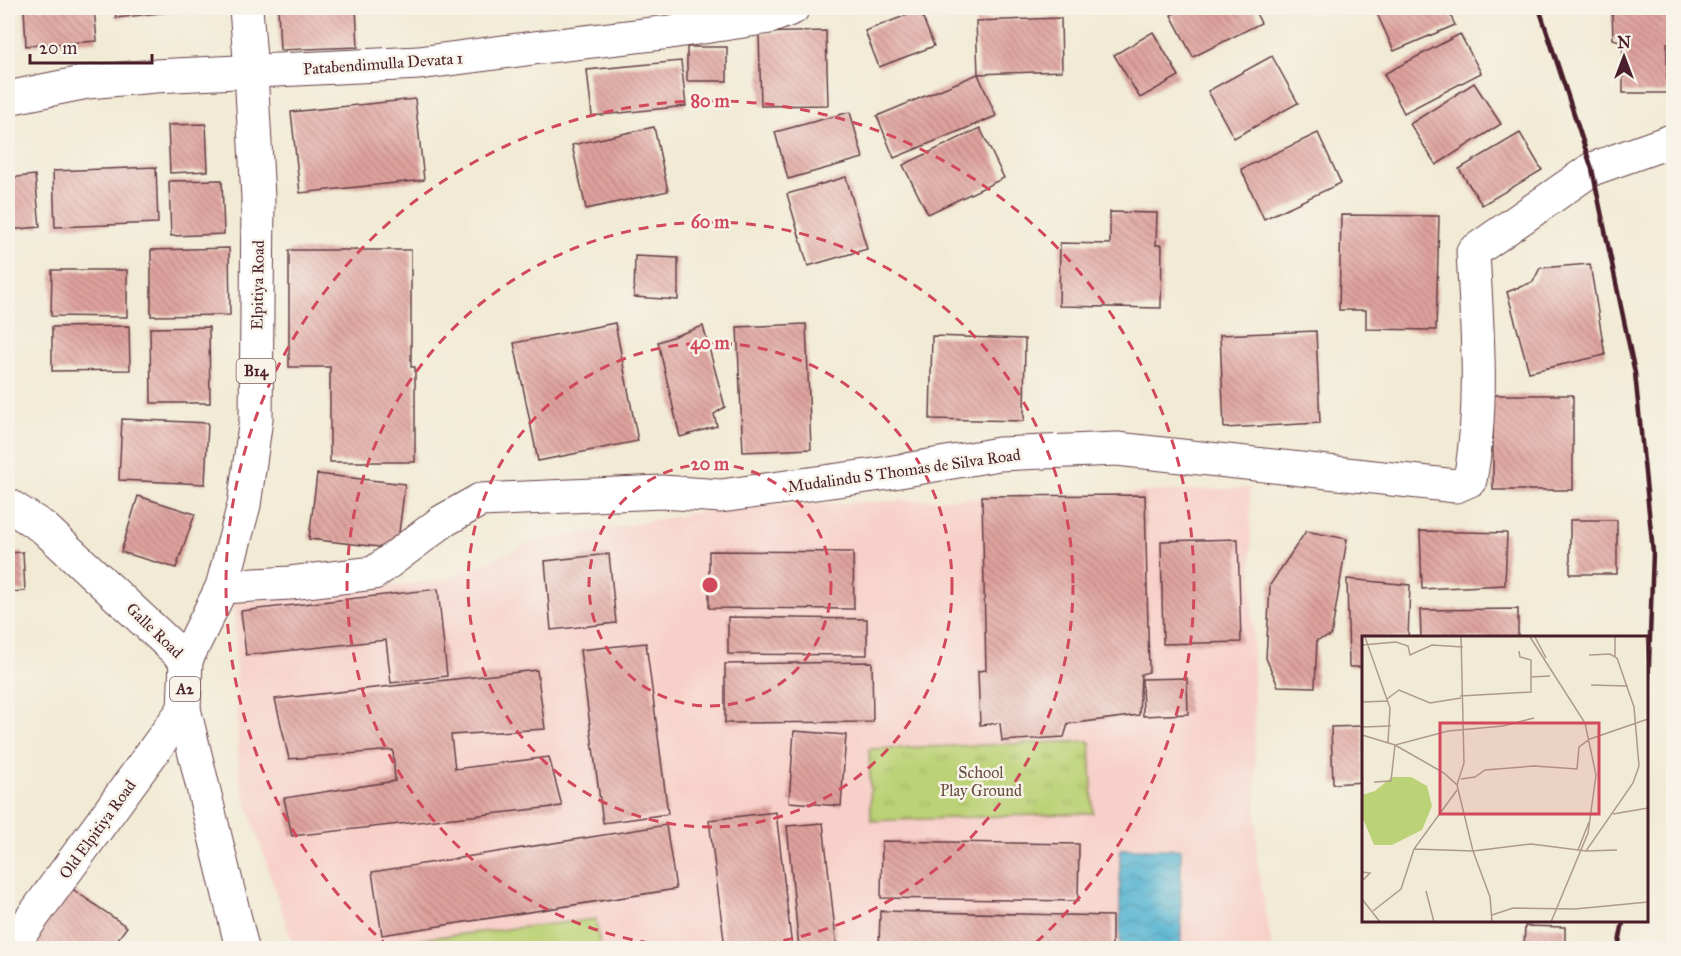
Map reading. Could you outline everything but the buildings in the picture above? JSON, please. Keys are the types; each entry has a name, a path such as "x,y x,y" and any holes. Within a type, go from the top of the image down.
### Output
{"main road":[{"name":"Elpitiya Road","path":"186,660 222,587 244,505 256,419 258,198 246,8"},
{"name":"Patabendimulla Devata 1","path":"8,98 87,82 155,75 419,63 692,29 770,17 793,8"},
{"name":"Mudalindu S Thomas de Silva Road","path":"222,587 290,583 374,573 443,520 480,500 662,492 721,496 882,474 999,454 1117,449 1456,486 1470,480 1475,451 1479,365 1473,252 1592,169 1674,140"},
{"name":"Galle Road","path":"8,505 44,528 186,660 184,709 242,948"},
{"name":"Old Elpitiya Road","path":"10,948 184,709"}],"shaded area":[{"path":"1250,488 1257,861 1272,948 294,948 239,779 234,603 448,580 533,542 728,507"}],"green space":[{"name":"School Play Ground","path":"1090,741 1093,813 871,821 869,749"},
{"path":"596,919 600,948 402,948 401,941"}],"water":[{"path":"1120,849 1181,849 1181,948 1120,948"}],"railway":[{"path":"1539,8 1592,169 1635,373 1653,552 1648,691"},
{"path":"1618,948 1623,923"}]}
